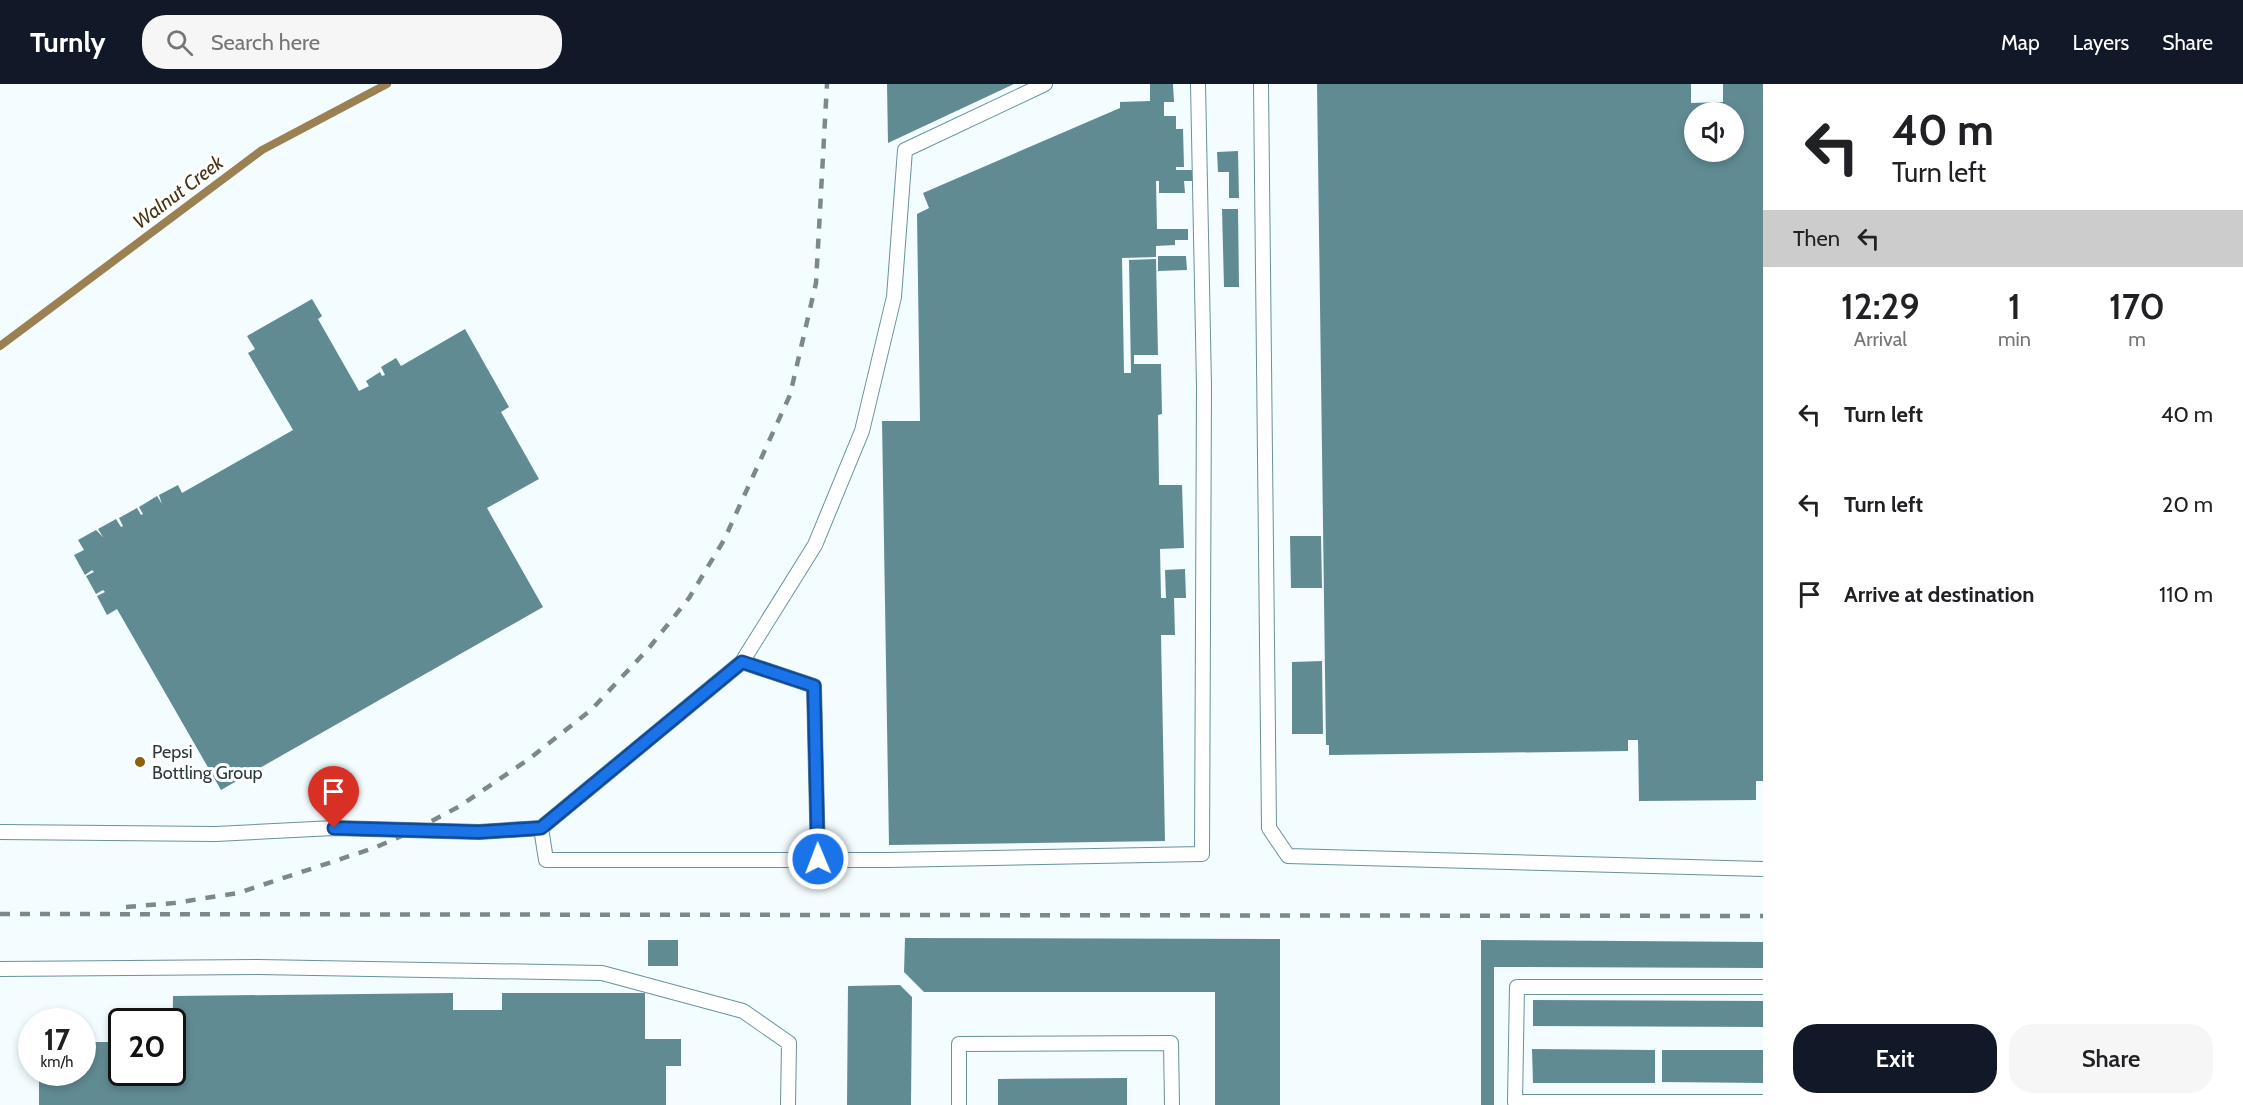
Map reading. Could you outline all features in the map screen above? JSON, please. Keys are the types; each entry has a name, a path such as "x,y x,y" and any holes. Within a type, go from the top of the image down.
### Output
{"lane":[{"path":"0,832 216,834 334,828 479,832 541,828 742,662 815,545 862,431 894,297 905,150 1045,84"},
{"path":"541,828 546,860 1202,854 1204,386 1198,84"},
{"path":"1261,84 1269,828 1288,856 1763,869"},
{"path":"742,662 814,686 818,859"},
{"path":"0,969 258,967 602,973 744,1011 789,1043 788,1105"},
{"path":"1763,987 1517,987 1515,1102 1763,1102"},
{"path":"959,1105 959,1044 1171,1043 1172,1105"}],"building":[{"path":"887,84 1014,84 888,143"},
{"path":"1150,84 1173,84 1174,102 1164,102 1164,116 1176,116 1176,129 1183,129 1184,167 1176,167 1176,170 1193,170 1193,181 1184,181 1185,193 1159,193 1159,181 1156,181 1157,229 1188,229 1188,240 1175,240 1175,245 1156,246 1156,257 1122,258 1124,373 1131,373 1129,260 1156,259 1158,355 1134,355 1134,364 1161,364 1162,414 1158,415 1159,485 1182,485 1184,548 1160,549 1161,598 1166,598 1165,570 1185,569 1186,598 1174,598 1175,635 1161,635 1165,841 889,845 882,421 920,421 917,214 929,208 923,193 1120,108 1120,102 1150,101"},
{"path":"1317,84 1691,84 1691,102 1684,102 1684,162 1744,162 1744,102 1723,102 1723,84 1763,84 1763,781 1756,781 1756,800 1639,801 1638,740 1628,740 1628,751 1329,755 1329,745 1326,745"},
{"path":"1238,151 1239,198 1229,198 1229,172 1218,172 1217,152"},
{"path":"1222,209 1238,209 1239,287 1224,287"},
{"path":"1158,256 1186,256 1187,270 1158,271"},
{"path":"312,299 322,316 318,319 359,391 369,386 366,381 380,372 382,376 385,375 381,367 396,358 401,366 465,329 509,407 501,412 539,479 487,508 543,607 221,790 117,609 107,615 97,596 105,592 103,590 96,594 86,576 94,572 92,570 85,575 74,555 84,550 78,540 96,530 103,537 98,529 116,519 121,527 123,526 119,518 137,508 141,515 143,514 139,507 157,496 162,504 159,495 178,485 182,493 293,430 248,353 255,349 247,336"},
{"path":"1290,536 1321,536 1322,588 1291,588"},
{"path":"1322,661 1323,734 1292,734 1292,662"},
{"path":"905,938 1280,939 1280,1105 1215,1105 1215,992 924,992 904,972"},
{"path":"648,940 678,940 678,966 648,966"},
{"path":"1481,940 1763,942 1763,968 1494,967 1494,1105 1481,1105"},
{"path":"900,985 912,997 911,1105 847,1105 848,986"},
{"path":"453,993 453,1010 502,1010 502,993 645,993 645,1039 681,1039 681,1066 666,1066 666,1105 39,1105 39,1086 96,1086 96,1042 108,1042 108,1086 186,1086 186,1008 173,1008 173,996"},
{"path":"1533,1000 1763,1001 1763,1027 1533,1026"},
{"path":"1532,1049 1655,1050 1655,1083 1533,1083"},
{"path":"1662,1050 1763,1050 1763,1083 1662,1082"},
{"path":"1127,1078 1127,1105 998,1105 998,1079"}],"waterway":[{"name":"Walnut Creek","path":"0,346 262,150 387,84"}],"railway":[{"path":"126,907 174,903 238,893 374,848 413,831 460,806 529,759 591,710 649,648 689,598 724,540 790,395 816,283 827,84"},
{"path":"0,914 1763,916"}],"place":[{"name":"Pepsi Bottling Group","path":"140,762"}],"route":[{"path":"334,828 479,832 541,828 742,662 814,686 818,859"}]}
